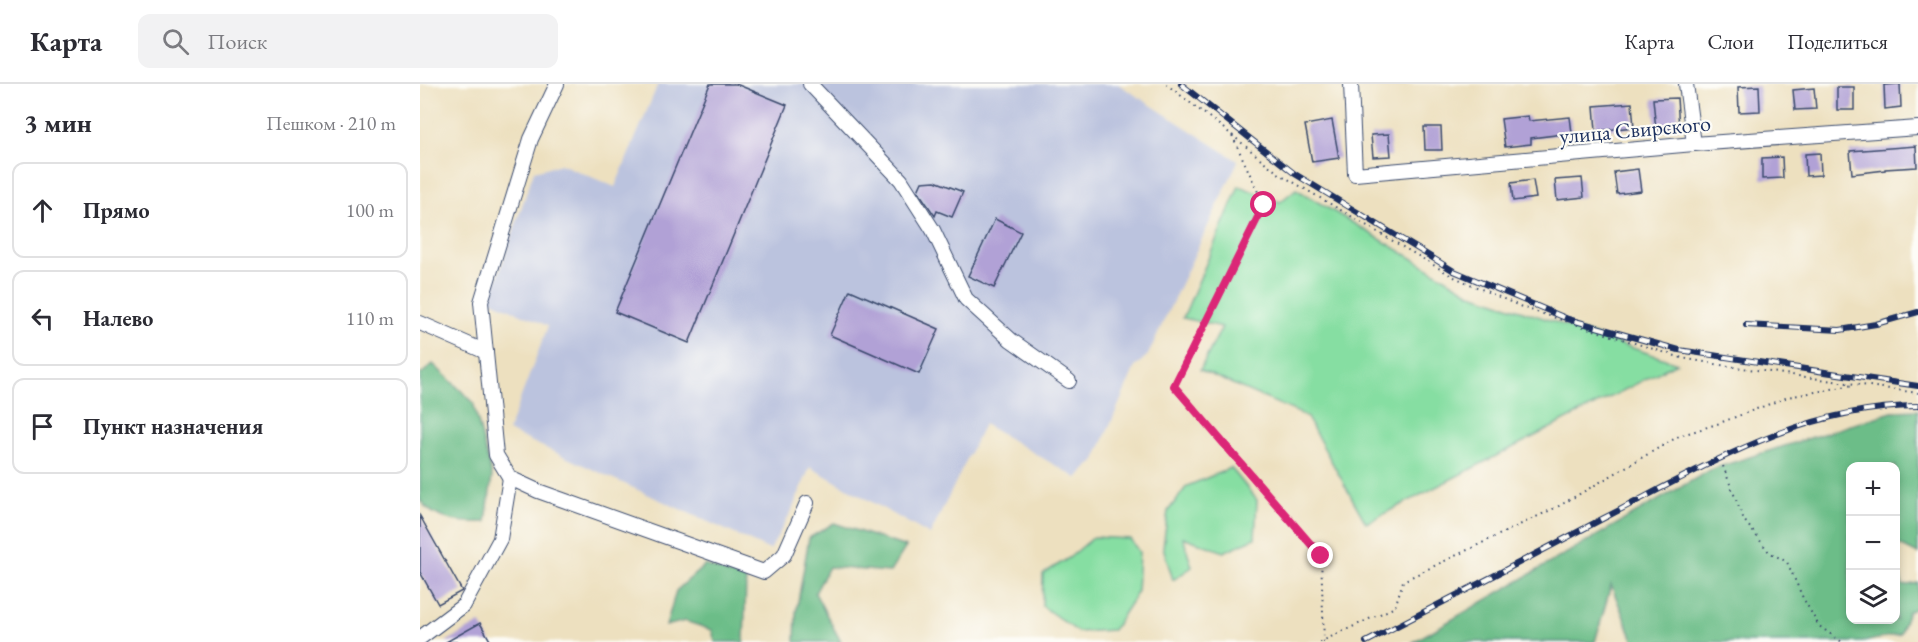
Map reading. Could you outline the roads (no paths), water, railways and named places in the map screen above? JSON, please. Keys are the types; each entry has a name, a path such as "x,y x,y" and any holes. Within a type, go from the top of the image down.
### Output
{"street":[{"path":"557,84 531,139 481,302 496,455 510,478 538,491 764,572 784,555 807,503"},
{"path":"810,84 901,180 933,230 966,299 1011,340 1069,381"},
{"name":"улица Свирского","path":"1351,84 1355,174 1694,144 1918,128"},
{"path":"1686,84 1694,144"},
{"path":"420,323 486,352"},
{"path":"420,638 464,605 500,539 510,478"}],"railway":[{"path":"1181,84 1295,174 1454,271 1568,319 1679,350 1918,386"},
{"path":"1746,325 1840,330 1876,324 1918,312"},
{"path":"1366,642 1679,479 1755,443 1834,416 1875,409 1918,406"}]}
